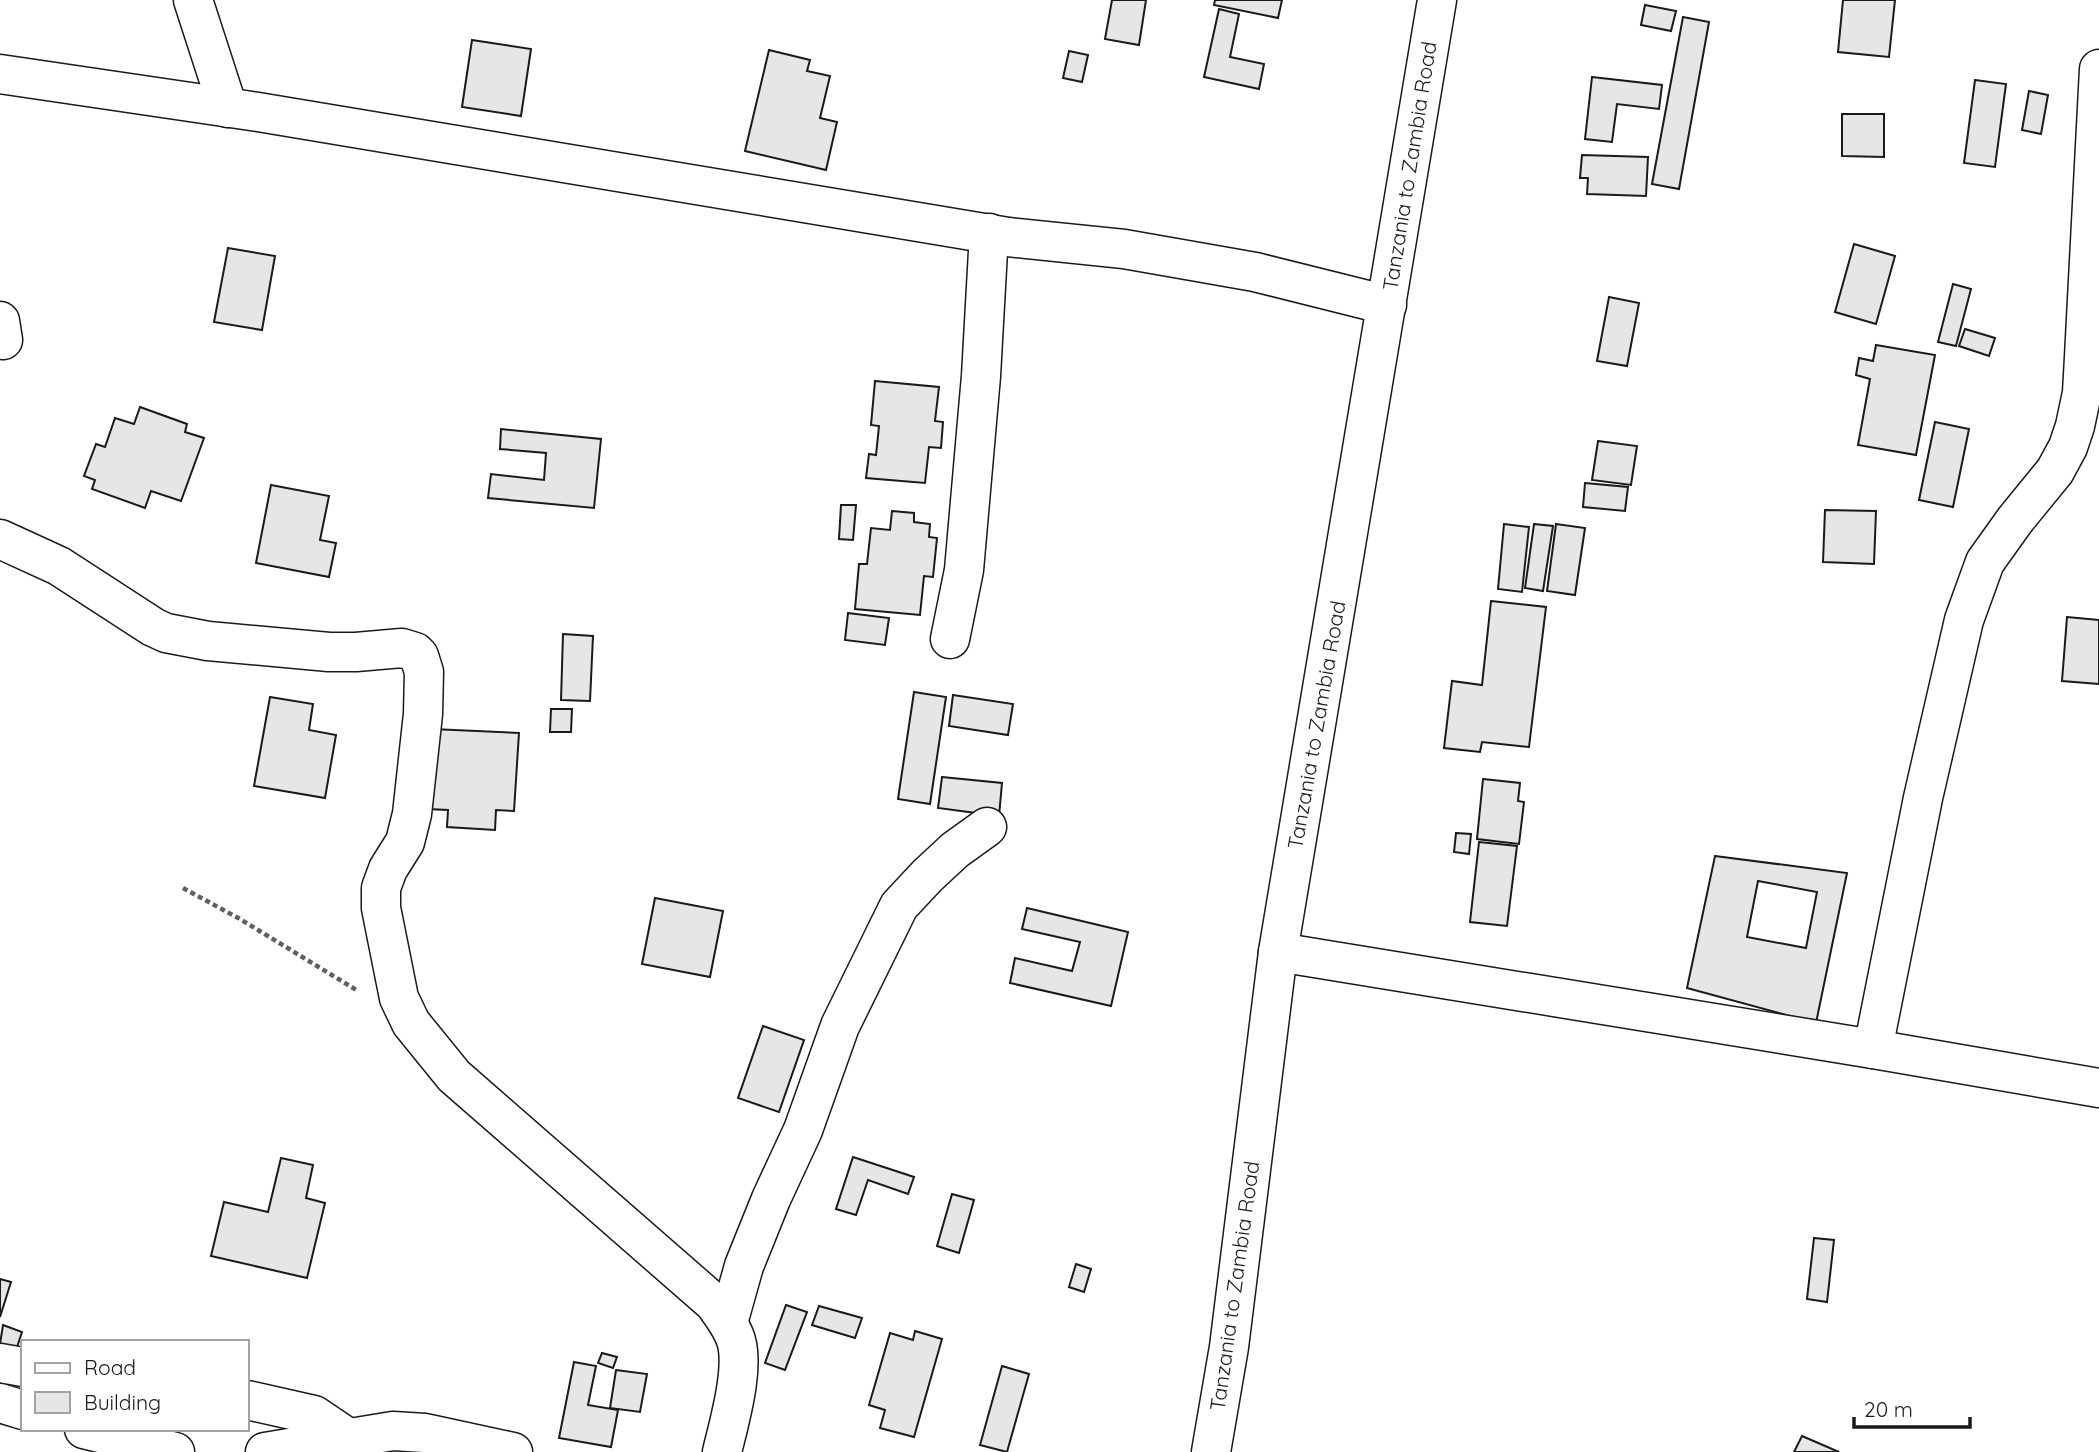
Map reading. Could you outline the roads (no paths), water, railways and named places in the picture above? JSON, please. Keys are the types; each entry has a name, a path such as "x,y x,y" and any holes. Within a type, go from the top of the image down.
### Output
{"main road":[{"path":"194,0 228,108"},
{"name":"Tanzania to Zambia Road","path":"1211,1452 1229,1347 1279,952 1437,0"},
{"path":"1873,1049 1923,798 1964,620 1985,562 2014,520 2087,430 2082,381 2099,69"},
{"path":"0,74 228,108 989,233 1124,249 1242,270 1387,305"},
{"path":"950,639 964,570 981,376 989,233"},
{"path":"0,538 59,566 166,633 208,641 329,652 402,648 410,649 419,656 424,672 423,714 412,814 405,842 388,869 381,888 381,908 399,998 406,1014 434,1054 454,1076 713,1303 728,1323 738,1348 736,1394 722,1452"},
{"path":"728,1323 744,1266 803,1130 855,990 899,906 936,867 987,827"},
{"path":"1279,952 2099,1088"},
{"path":"0,1363 21,1367"},
{"path":"248,1400 314,1415 348,1438"},
{"path":"0,1403 21,1409"},
{"path":"92,1431 175,1452"},
{"path":"265,1452 393,1431 425,1433 513,1452"}]}
